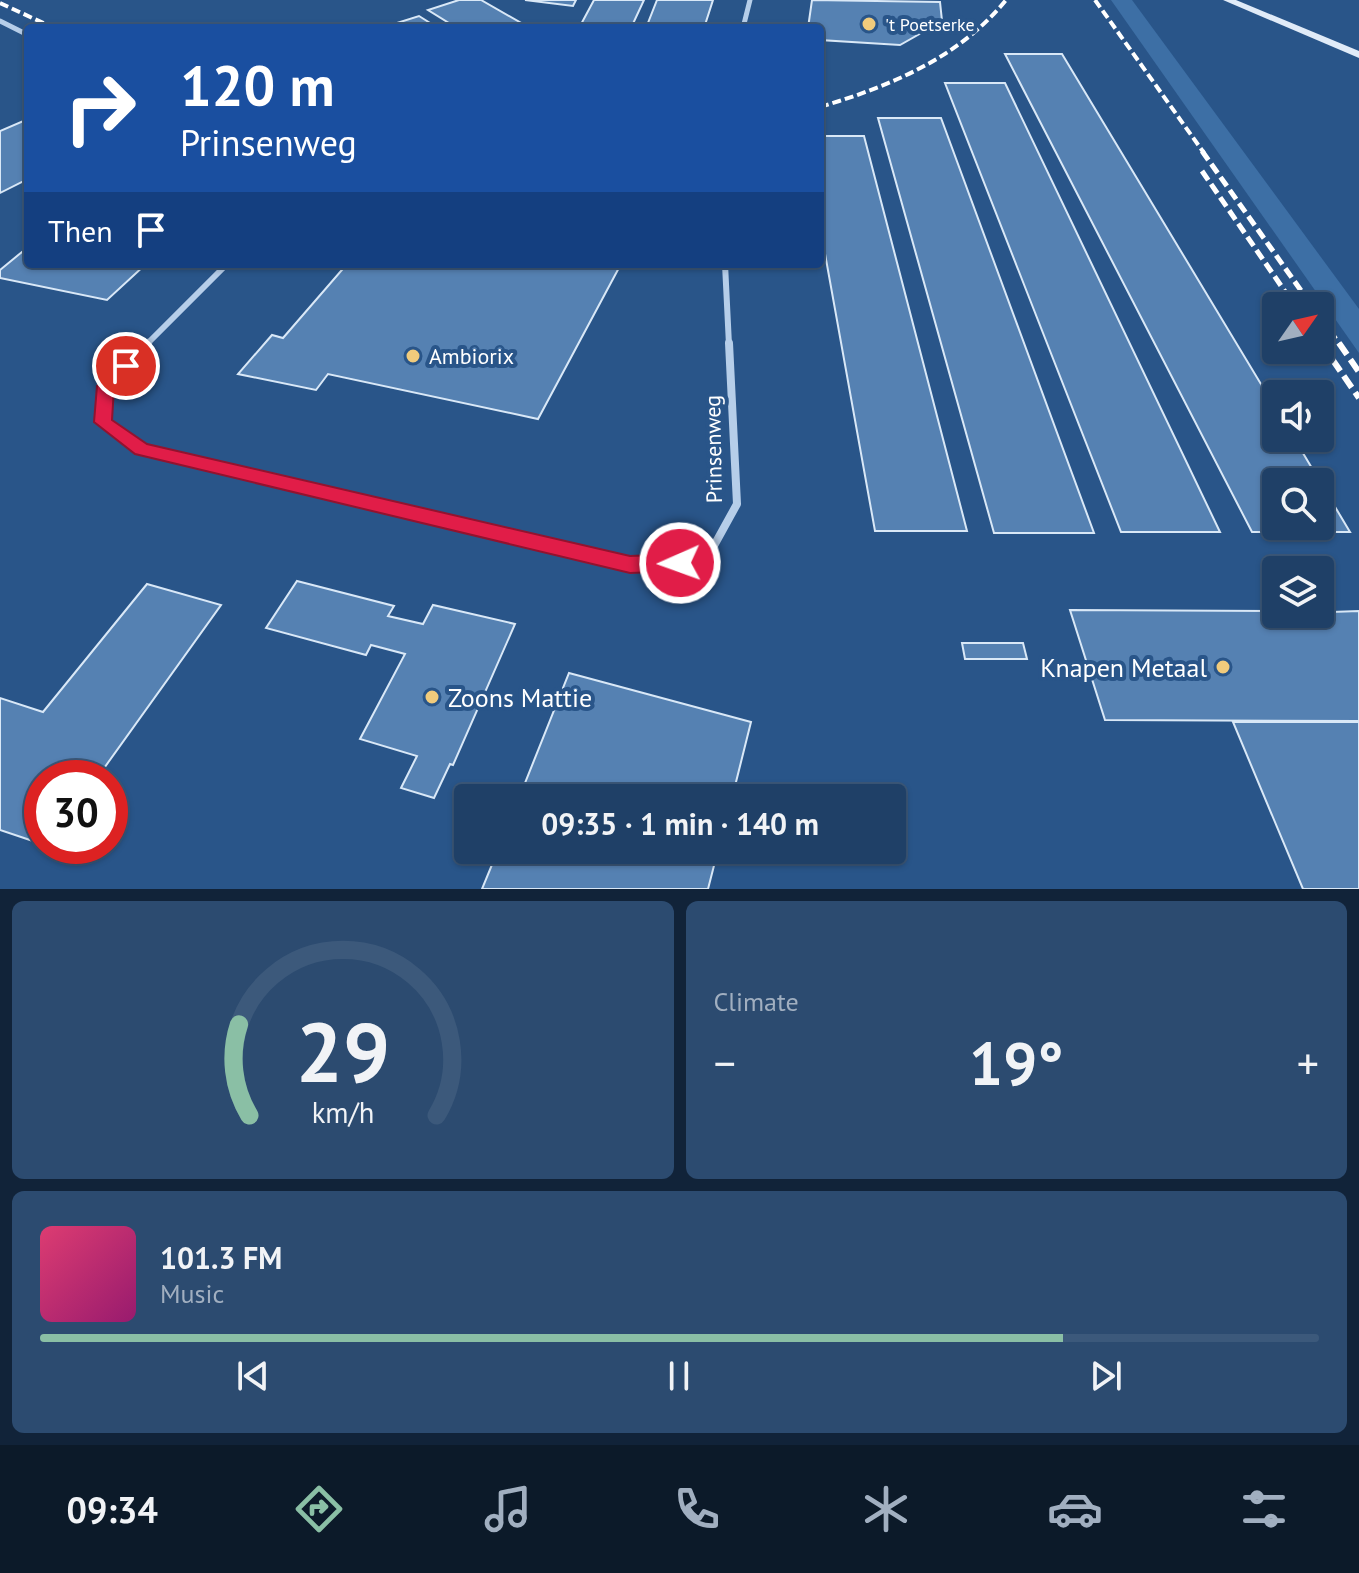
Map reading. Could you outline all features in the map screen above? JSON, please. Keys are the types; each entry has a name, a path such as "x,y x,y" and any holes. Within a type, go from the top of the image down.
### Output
{"street":[{"path":"744,24 750,0"},
{"path":"1228,0 1359,55"},
{"path":"0,21 24,33"},
{"name":"Prinsenweg","path":"223,268 106,386 103,422 141,450 630,564 705,562 737,504 725,268"}],"shaded area":[{"path":"1111,0 1132,0 1359,309 1359,353 1334,317 1334,292 1316,292"}],"building":[{"path":"459,0 481,0 523,24 451,24 428,10"},
{"path":"525,0 576,0 573,6"},
{"path":"594,0 644,0 633,24 581,24"},
{"path":"657,0 713,0 705,24 648,24"},
{"name":"'t Poetserke","path":"812,0 940,2 942,21 929,20 930,28 900,45 824,40 824,24 809,24"},
{"path":"419,16 432,24 394,24"},
{"path":"1005,54 1062,54 1262,386 1262,452 1302,452 1312,468 1262,468 1262,532 1252,532"},
{"path":"945,83 1005,83 1220,532 1121,532"},
{"path":"878,118 941,118 1094,533 994,533"},
{"path":"24,121 24,181 0,193 0,131"},
{"path":"824,136 864,136 967,531 875,531 824,248"},
{"path":"24,250 24,268 142,268 107,300 0,278 0,270"},
{"name":"Ambiorix","path":"344,268 619,268 538,419 328,374 316,390 238,374 272,335 283,338"},
{"path":"1334,505 1350,532 1334,532"},
{"name":"Zoons Mattie","path":"297,581 394,606 388,616 423,624 433,605 515,624 453,765 450,764 434,798 401,788 417,756 360,739 405,654 371,645 366,655 266,628"},
{"path":"147,584 221,605 110,760 24,760 24,838 0,830 0,698 43,712"},
{"name":"Knapen Metaal","path":"1070,610 1262,611 1262,628 1334,628 1334,612 1359,611 1359,721 1105,720"},
{"path":"962,643 1023,643 1027,659 965,659"},
{"path":"569,673 751,722 736,784 525,784"},
{"path":"1233,722 1359,722 1359,889 1303,889"},
{"path":"492,864 714,864 708,889 482,889"}],"railway":[{"path":"824,106 872,90 945,54 967,38 1006,0"},
{"path":"1095,0 1204,153"},
{"path":"0,3 45,24"},
{"path":"1202,151 1302,292"},
{"path":"1202,171 1285,292"},
{"path":"1334,337 1340,345"},
{"path":"1339,343 1359,372"},
{"path":"1334,362 1359,398"}],"place":[{"name":"'t Poetserke","path":"869,24"},
{"name":"Ambiorix","path":"413,356"},
{"name":"Knapen Metaal","path":"1223,667"},
{"name":"Zoons Mattie","path":"432,697"}],"route":[{"path":"126,366 106,386 103,422 141,450 630,564 680,563"}]}
